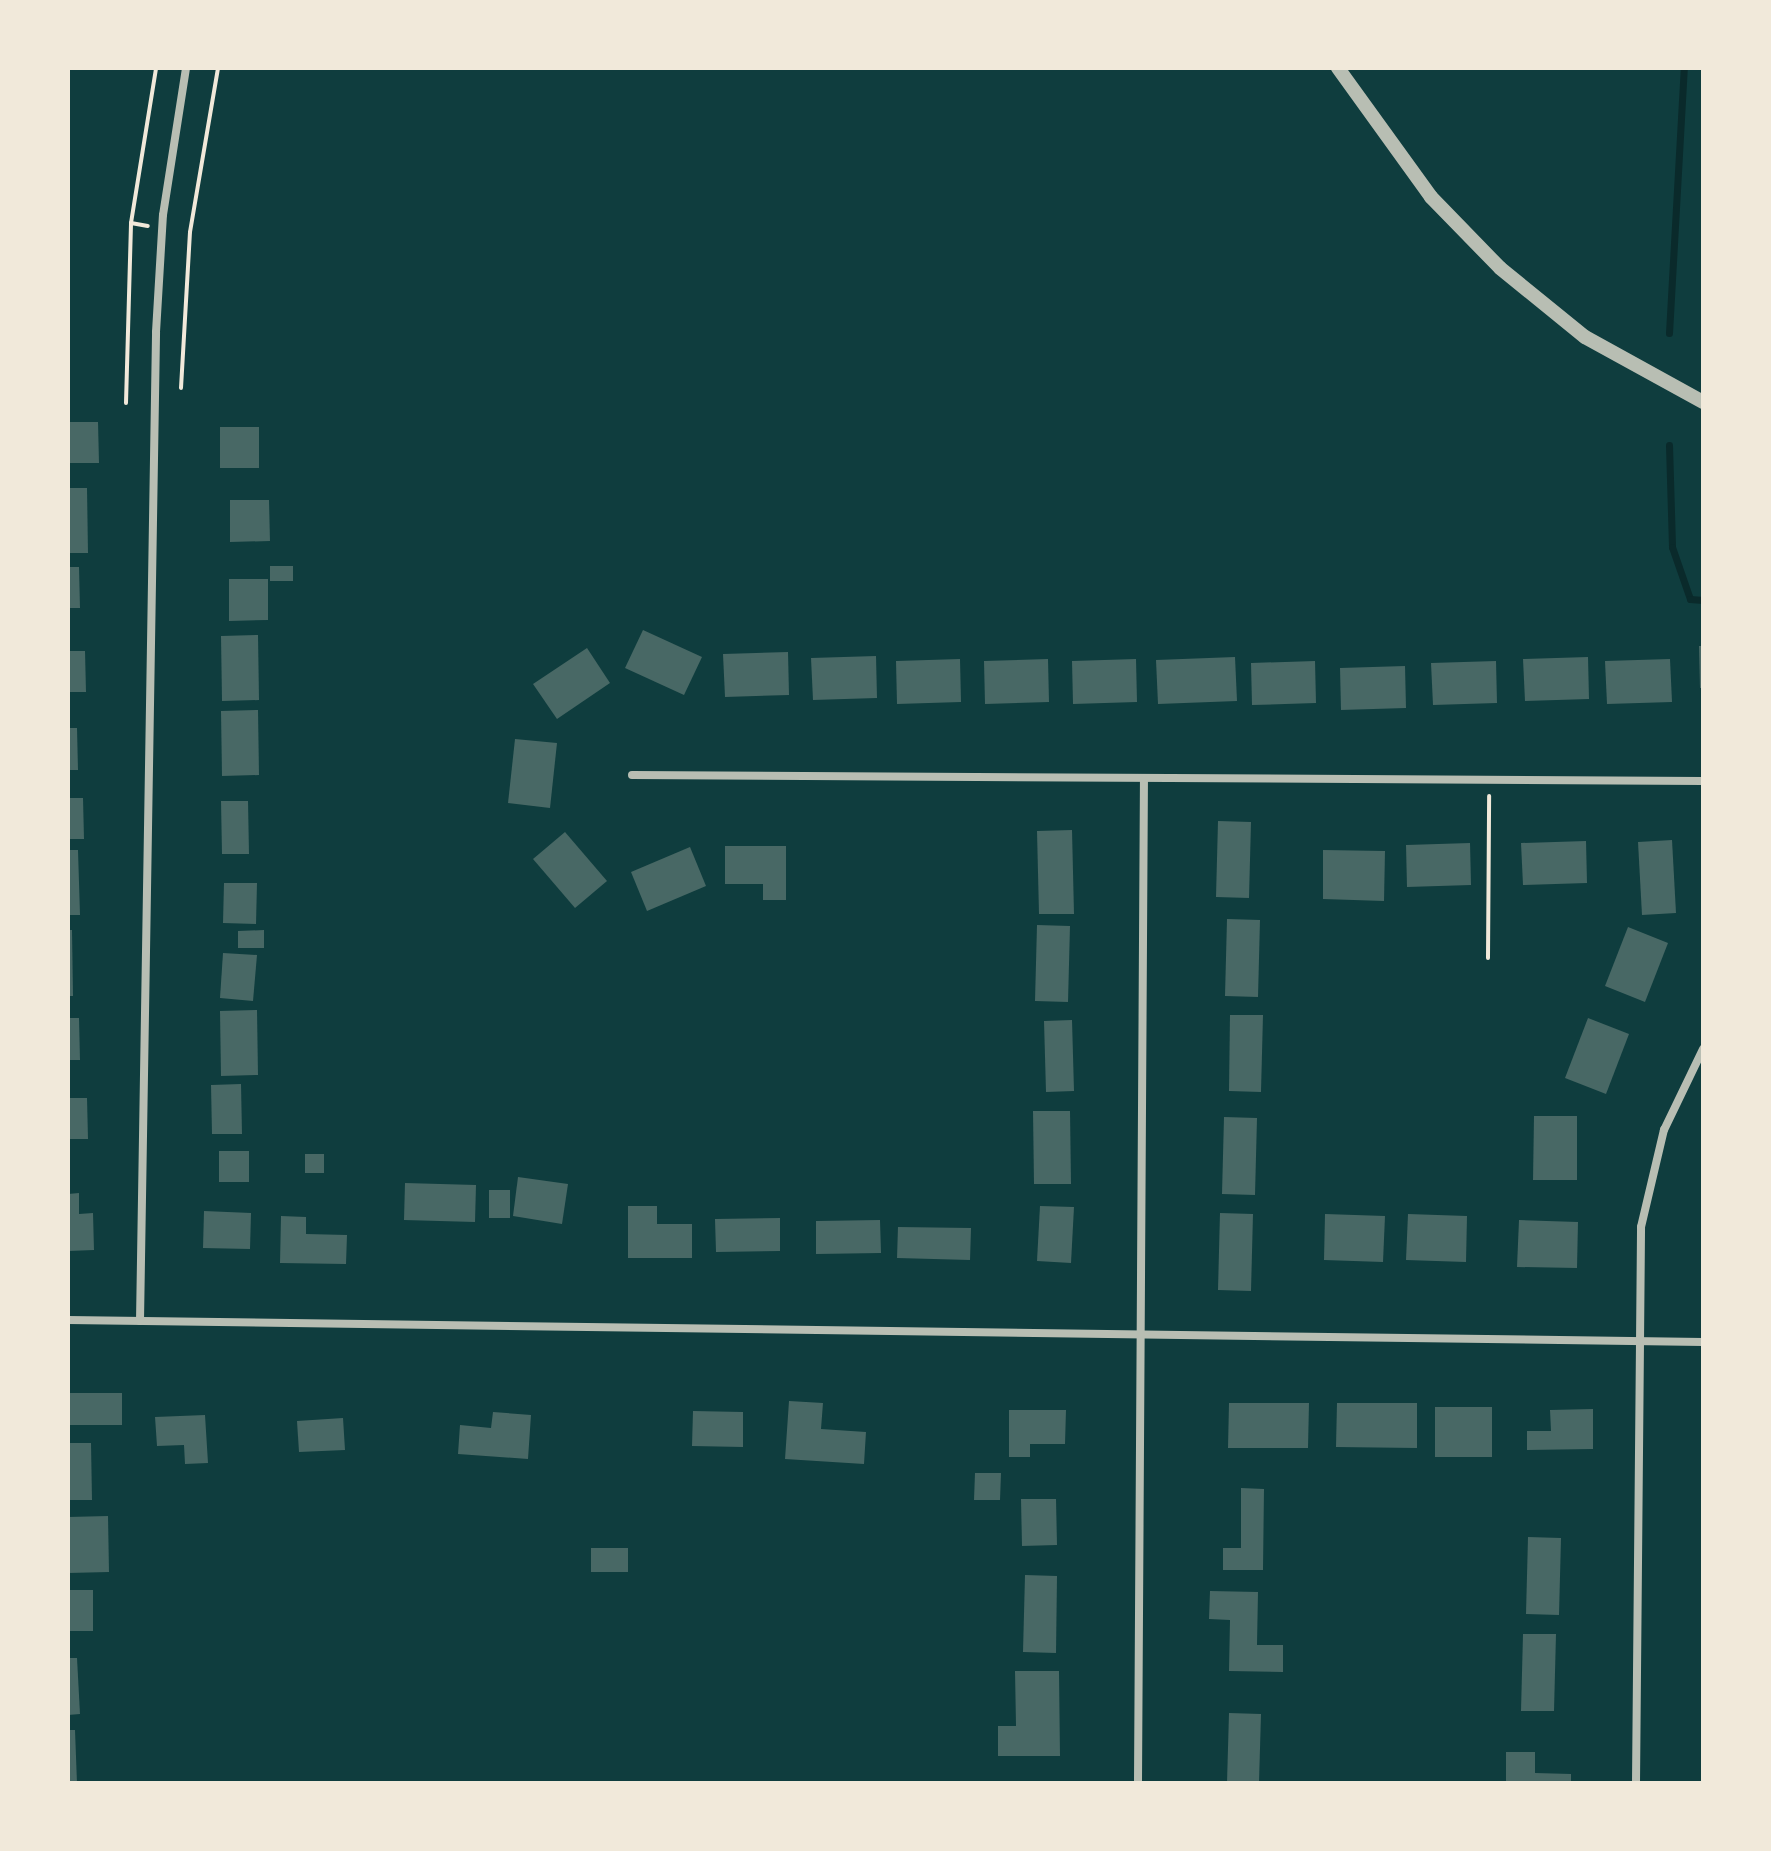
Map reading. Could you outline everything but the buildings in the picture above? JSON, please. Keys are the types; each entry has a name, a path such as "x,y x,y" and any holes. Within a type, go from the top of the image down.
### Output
{"street":[{"path":"140,1321 156,332 163,215 186,68"},
{"path":"1338,68 1431,197 1500,268 1585,337 1703,402"},
{"path":"632,775 1703,781"},
{"path":"1138,1783 1144,780"},
{"path":"1636,1783 1644,1199 1664,1130 1703,1049"},
{"path":"68,1320 1140,1338 1703,1342"}],"path":[{"path":"126,403 131,223 156,68"},
{"path":"181,388 190,232 218,68"},
{"path":"1488,958 1489,796"}],"waterway":[{"path":"1669,333 1684,68"},
{"path":"1669,445 1672,547 1690,599 1703,600"}]}
